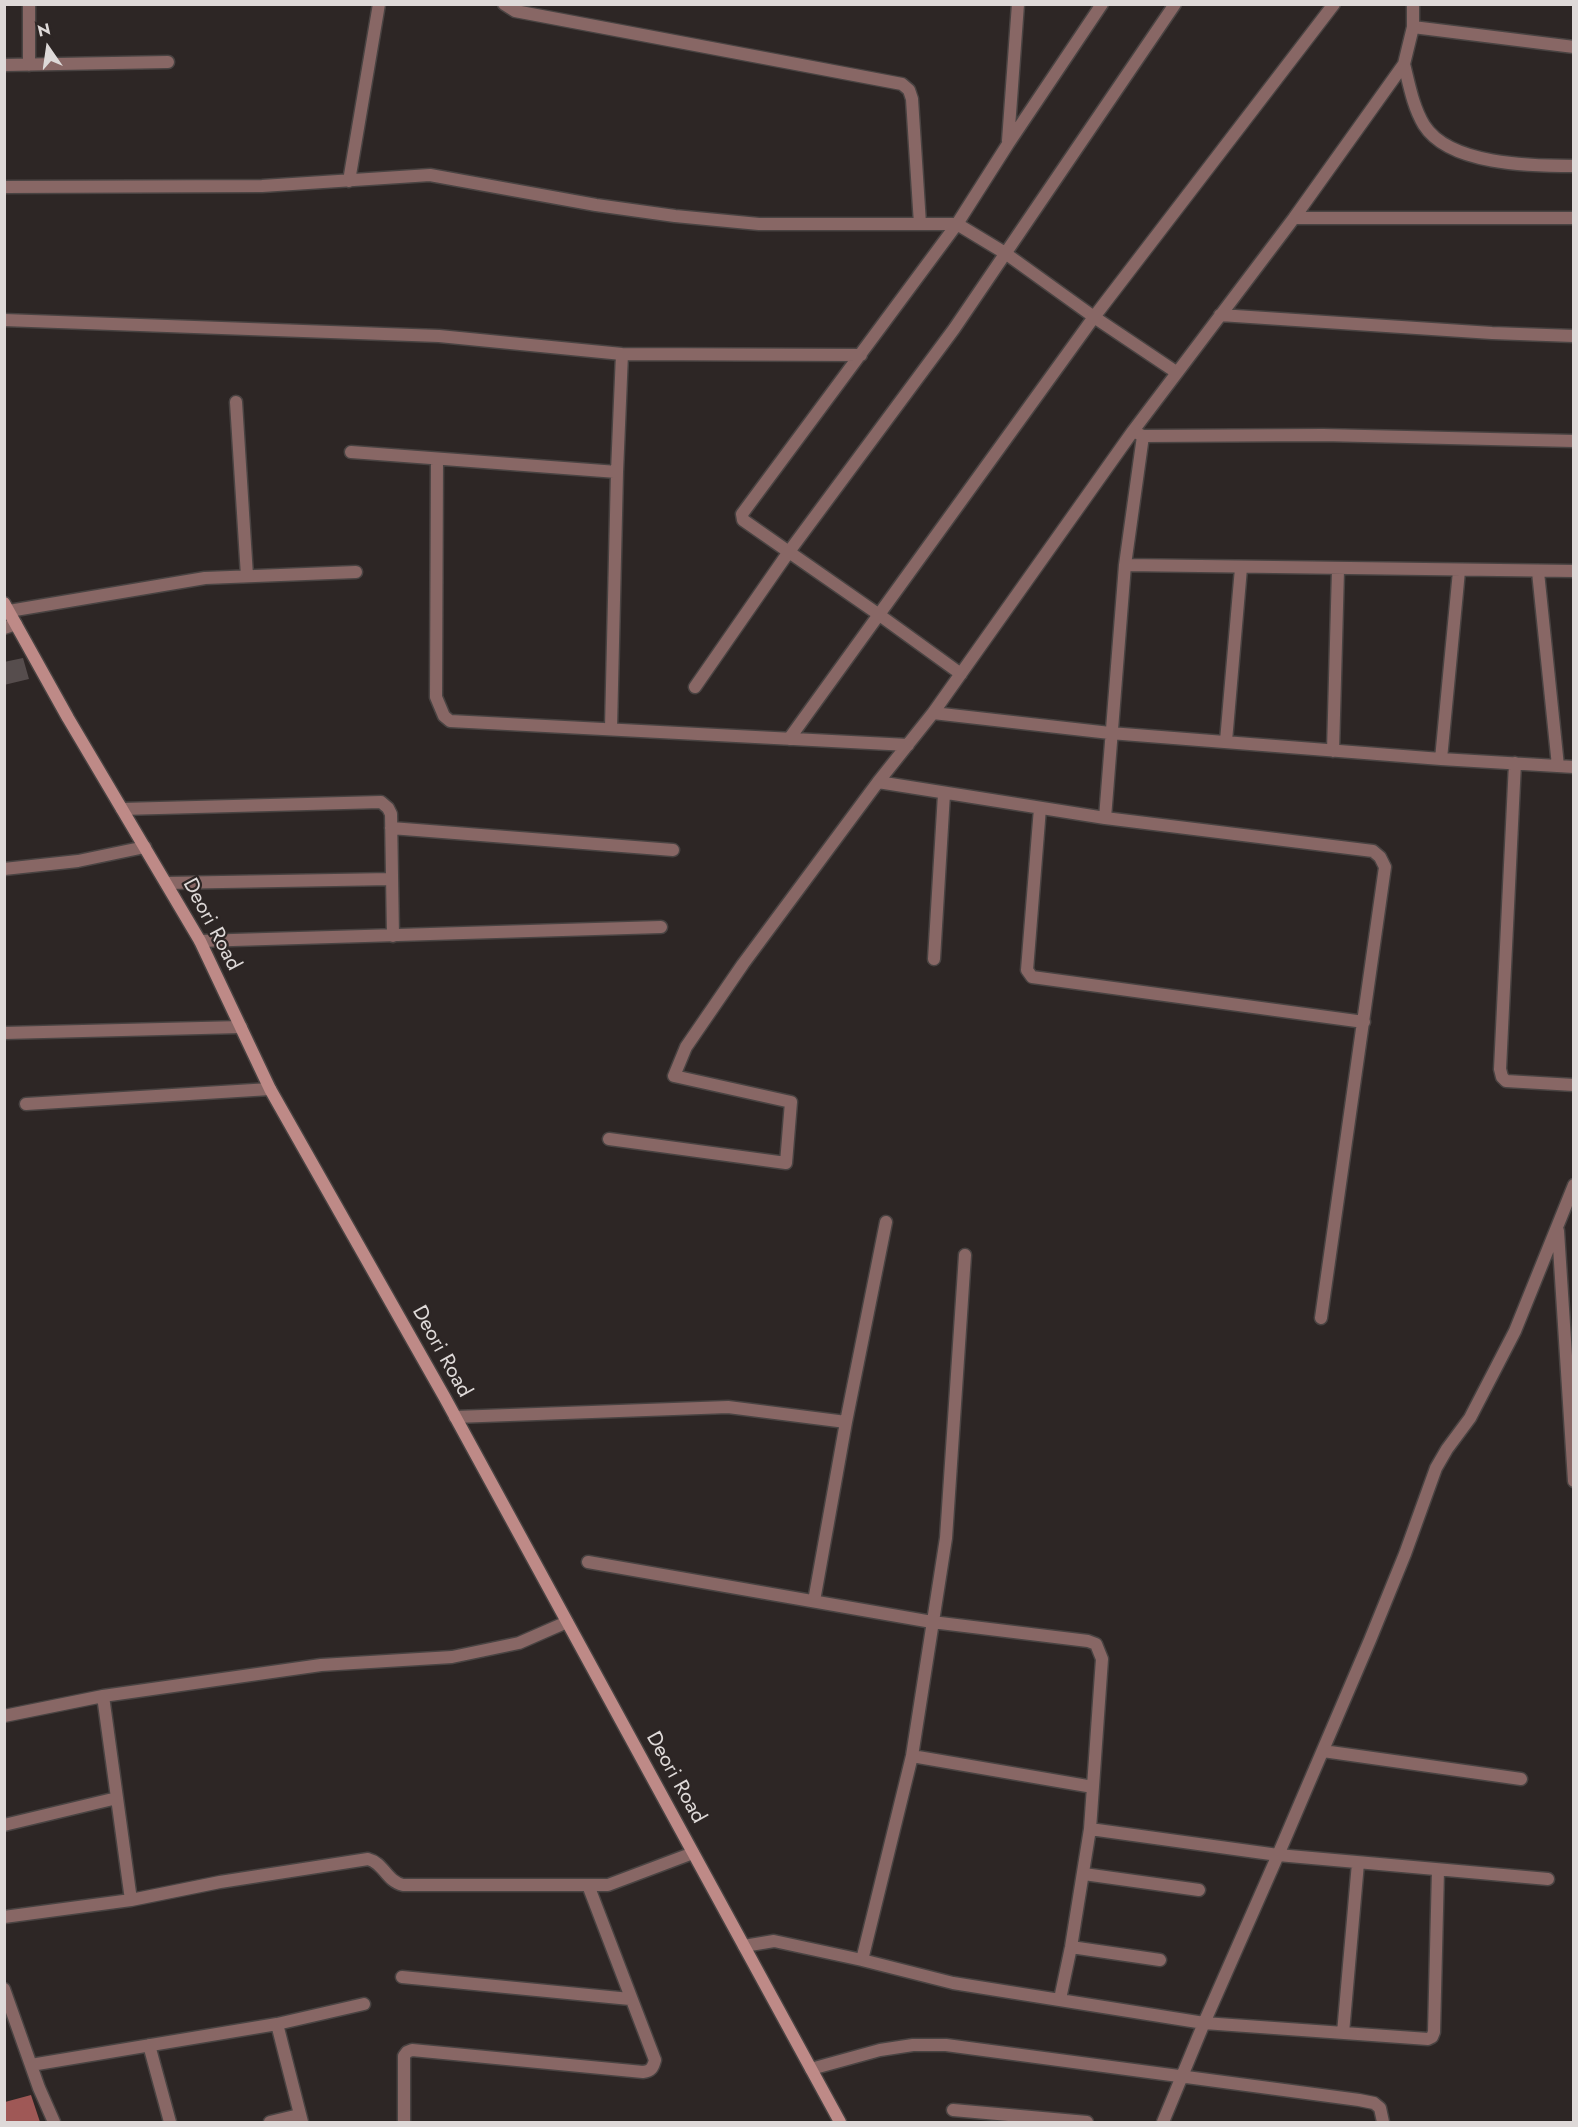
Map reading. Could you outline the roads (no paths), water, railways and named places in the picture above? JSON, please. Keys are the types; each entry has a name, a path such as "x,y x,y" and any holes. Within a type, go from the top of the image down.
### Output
{"street":[{"path":"29,4 29,64"},
{"path":"349,181 379,4"},
{"path":"504,4 515,11 902,84 909,90 912,99 920,224"},
{"path":"1008,144 1018,4"},
{"path":"961,674 788,553 743,520 742,514 957,224 1102,4"},
{"path":"695,687 788,553 954,329 1175,4"},
{"path":"789,739 1094,317 1335,4"},
{"path":"609,1138 786,1163 791,1102 674,1076 686,1047 743,964 878,782 933,713 1138,433 1176,372 1294,218 1404,64 1413,27 1413,4"},
{"path":"1413,27 1574,47"},
{"path":"4,65 168,62"},
{"path":"1404,64 1412,97 1425,126 1445,145 1469,156 1512,164 1574,166"},
{"path":"4,187 262,186 430,175 596,205 759,224 957,224 1005,253 1176,372"},
{"path":"1294,218 1574,218"},
{"path":"1220,315 1492,333 1574,336"},
{"path":"4,320 439,336 622,354 861,355"},
{"path":"611,728 622,354"},
{"path":"236,402 247,576"},
{"path":"1138,433 1574,441"},
{"path":"1105,818 1110,733 1138,433"},
{"path":"351,452 617,472"},
{"path":"437,459 436,696 444,716 450,721 908,745"},
{"path":"1125,565 1338,570 1574,571"},
{"path":"1226,741 1241,568"},
{"path":"1333,751 1338,570"},
{"path":"1441,759 1459,571"},
{"path":"7,607 205,578 356,572"},
{"path":"1538,572 1558,766"},
{"name":"Deori Road","path":"7,607 10,626 68,718 200,940 270,1089 455,1417 840,2122"},
{"path":"933,713 1110,733 1574,767"},
{"path":"1515,763 1500,1069 1506,1081 1574,1084"},
{"path":"878,782 1105,818 1373,852 1380,857 1385,867 1321,1318"},
{"path":"934,959 944,794"},
{"path":"122,809 381,802 391,814 393,936"},
{"path":"1041,808 1027,970 1032,977 1364,1022"},
{"path":"391,828 673,850"},
{"path":"4,869 78,861 145,847"},
{"path":"166,883 391,879"},
{"path":"200,940 661,927"},
{"path":"4,1033 241,1027"},
{"path":"26,1104 270,1089"},
{"path":"1162,2122 1323,1751 1405,1554 1436,1468 1470,1418 1503,1356 1574,1185"},
{"path":"814,1601 846,1422 886,1222"},
{"path":"1557,1227 1574,1481"},
{"path":"862,1960 912,1756 946,1538 965,1255"},
{"path":"455,1417 729,1407 846,1422"},
{"path":"588,1562 932,1622 1088,1641 1096,1644 1102,1659 1090,1828 1084,1874 1060,1999"},
{"path":"4,1716 103,1696 321,1665 452,1657 519,1643 567,1622"},
{"path":"103,1696 131,1900"},
{"path":"1323,1751 1521,1779"},
{"path":"912,1756 1093,1787"},
{"path":"4,1825 117,1798"},
{"path":"1090,1828 1278,1855 1548,1879"},
{"path":"4,1917 131,1900 220,1882 368,1859 378,1862 388,1877 395,1883 403,1885 608,1885 693,1853"},
{"path":"1343,2033 1358,1863"},
{"path":"744,1946 774,1941 954,1983 1204,2022 1421,2039 1432,2037 1434,2032 1438,1870"},
{"path":"1084,1874 1200,1890"},
{"path":"404,2122 404,2056 412,2050 643,2073 654,2067 655,2060 588,1885"},
{"path":"1071,1947 1160,1960"},
{"path":"402,1977 630,1999"},
{"path":"4,1989 54,2122"},
{"path":"31,2065 277,2024 364,2004"},
{"path":"270,2122 301,2119 277,2024"},
{"path":"149,2045 170,2122"},
{"path":"811,2069 880,2050 913,2045 946,2045 1374,2103 1380,2108 1383,2122"},
{"path":"953,2110 1087,2122"}]}
